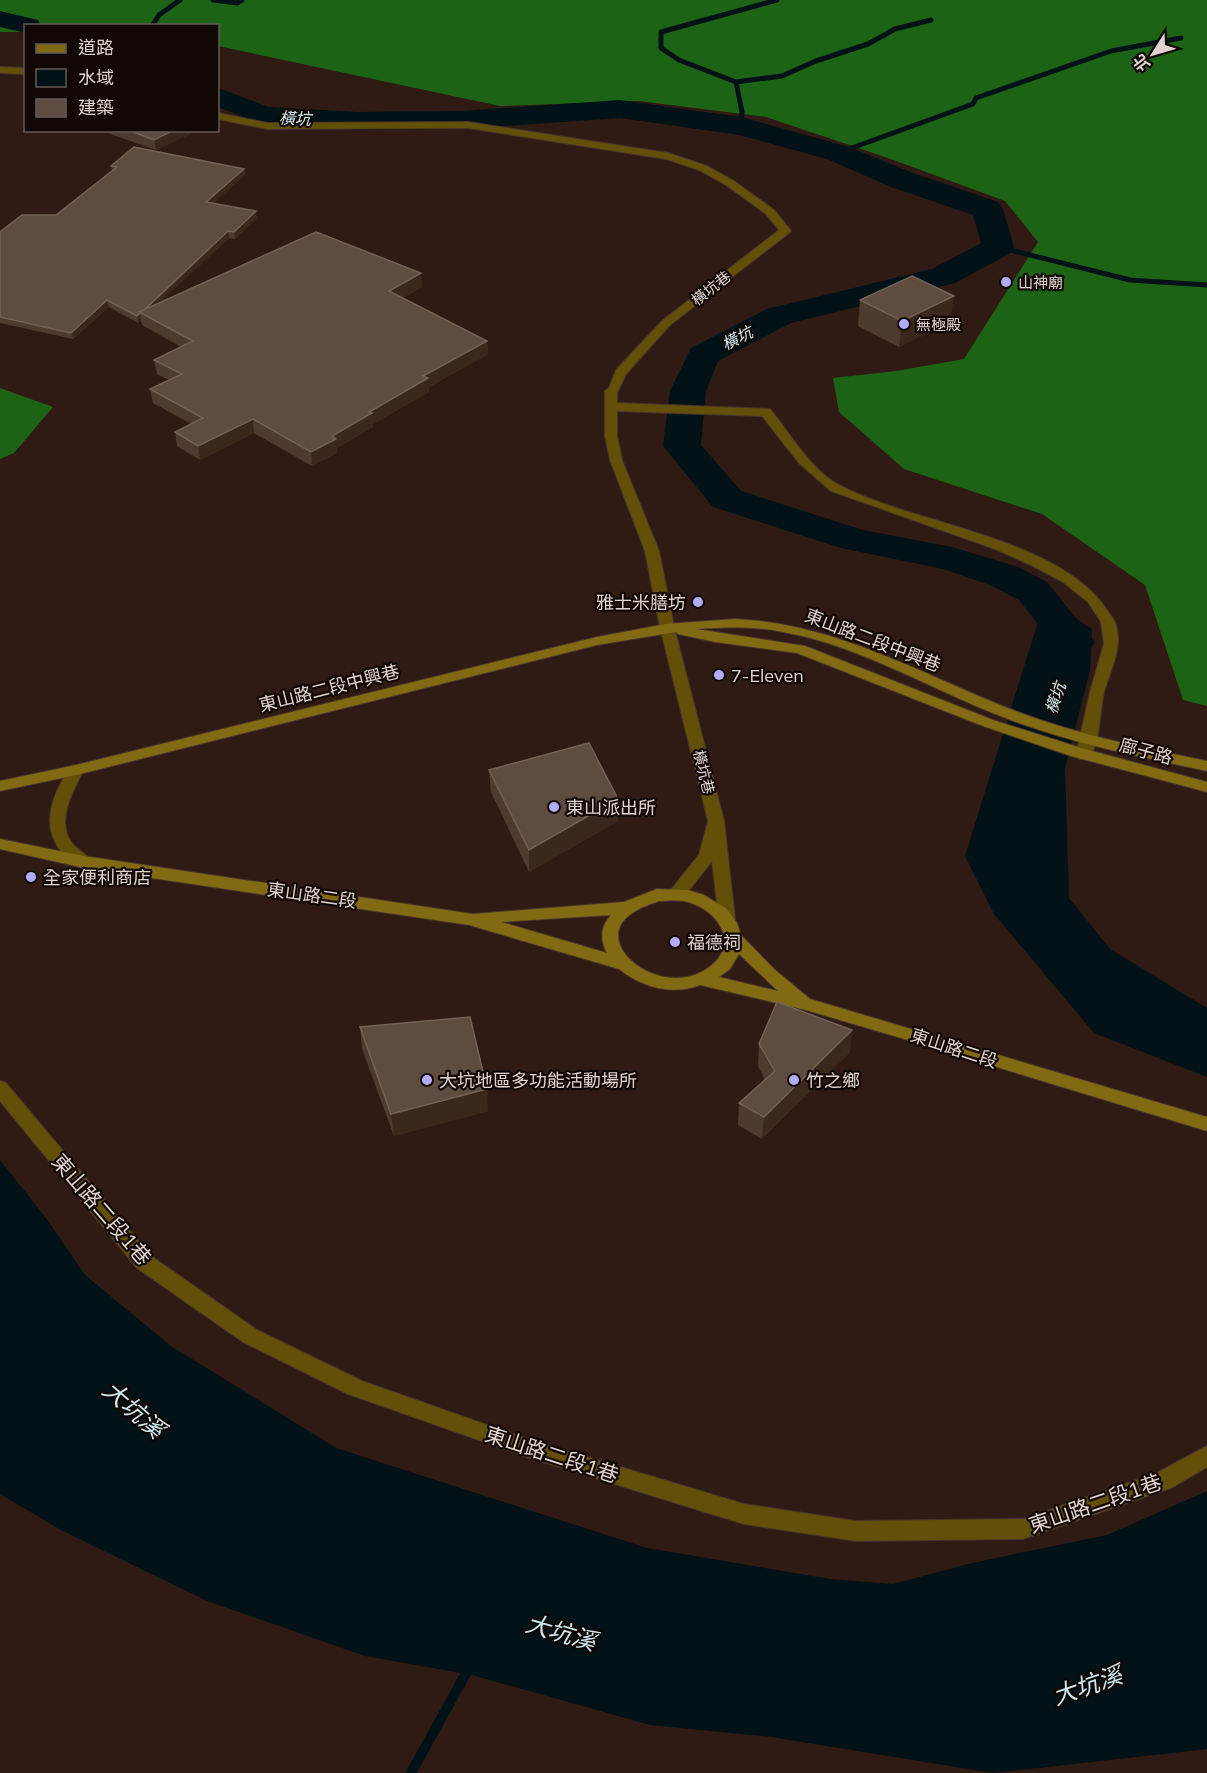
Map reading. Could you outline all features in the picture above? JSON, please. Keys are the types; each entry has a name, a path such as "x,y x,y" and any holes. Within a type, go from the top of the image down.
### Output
{"main road":[{"name":"東山路二段中興巷","path":"0,786 76,770 597,641 667,627 715,638 800,649 1083,747"},
{"name":"廍子路","path":"1083,747 1207,766"},
{"name":"廍子路","path":"1083,747 1207,787"},
{"name":"東山路二段","path":"0,844 84,862 469,919 620,963"},
{"path":"469,919 625,908 648,898 676,895 696,898 714,907 727,919 734,938 768,973 806,1004"},
{"path":"625,908 614,920 609,934 611,950 620,963 633,974 650,981 670,983 699,979 723,966 732,952 734,938"},
{"name":"東山路二段","path":"699,979 806,1004 1207,1124"}],"street":[{"path":"0,70 24,71"},
{"name":"橫坑巷","path":"219,116 267,126 468,125 668,156 703,168 730,183 770,212 785,231 666,323 620,373 614,390 611,391 611,436 616,460 652,551 667,627 716,821 727,919"},
{"path":"611,407 766,412 784,432 801,461 833,487 887,509 989,543 1044,565 1095,601 1108,623 1111,644 1083,747"},
{"path":"76,770 59,805 57,826 62,844 70,853 84,862"},
{"path":"676,895 707,857 716,821"},
{"name":"東山路二段1巷","path":"0,1088 144,1262 250,1336 355,1388 527,1448 664,1490 744,1514 856,1531 1023,1529 1163,1481 1207,1456"}],"green space":[{"path":"0,0 1207,0 1207,706 1183,700 1145,585 1042,514 904,469 839,412 833,378 896,371 964,359 1038,242 1005,201 766,117 639,101 500,106 219,46 219,24 24,24 24,32 0,32"},
{"path":"0,388 53,407 14,453 0,459"}],"water":[{"path":"1033,591 1092,629 1090,670 1065,768 1069,898 1110,949 1207,1008 1207,1077 1094,1033 994,914 965,856 1041,612"},
{"name":"大坑溪","path":"0,1160 46,1218 85,1275 171,1346 336,1448 647,1548 830,1579 893,1584 972,1563 1107,1535 1207,1491 1207,1749 993,1773 771,1737 650,1725 472,1675 365,1656 207,1601 61,1530 0,1494"}],"building":[{"path":"133,132 170,132 154,140"},
{"path":"134,147 244,169 206,202 256,211 234,232 228,231 137,316 107,300 71,333 0,317 0,232 22,215 56,215 117,167 111,166"},
{"path":"316,232 421,273 389,291 487,341 423,376 428,378 369,412 372,413 332,436 336,439 311,452 253,419 198,446 175,432 203,418 150,389 182,374 154,360 193,341 139,312"},
{"path":"912,276 954,296 902,321 860,300"},
{"name":"東山派出所","path":"589,743 618,799 529,850 489,770"},
{"path":"777,1002 852,1030 764,1117 739,1103 775,1071 759,1044"},
{"name":"大坑地區多功能活動場所","path":"470,1017 487,1089 391,1114 360,1027"}],"waterway":[{"path":"153,24 159,15 180,0"},
{"path":"213,0 237,3 242,0"},
{"path":"736,82 679,60 661,48 661,32 777,0"},
{"name":"橫坑","path":"0,19 24,25"},
{"path":"736,82 782,76 816,61 868,44 895,29 931,20"},
{"path":"838,153 973,104 976,98 1111,51 1181,38"},
{"path":"736,82 742,112 741,126"},
{"name":"橫坑","path":"219,97 264,116 357,121 461,120 620,109 741,126 838,153 902,180 987,209 998,247 943,276 779,316 703,355 688,391 682,446 727,499 855,540 952,559 1004,576 1033,591 1074,642"},
{"path":"998,247 1130,280 1207,285"},
{"path":"411,1773 470,1666"}],"place":[{"name":"山神廟","path":"1006,282"},
{"name":"無極殿","path":"904,324"},
{"name":"雅士米膳坊","path":"698,602"},
{"name":"7-Eleven","path":"719,675"},
{"name":"東山派出所","path":"554,807"},
{"name":"全家便利商店","path":"31,877"},
{"name":"福德祠","path":"675,942"},
{"name":"大坑地區多功能活動場所","path":"427,1080"},
{"name":"竹之鄉","path":"794,1080"}]}
